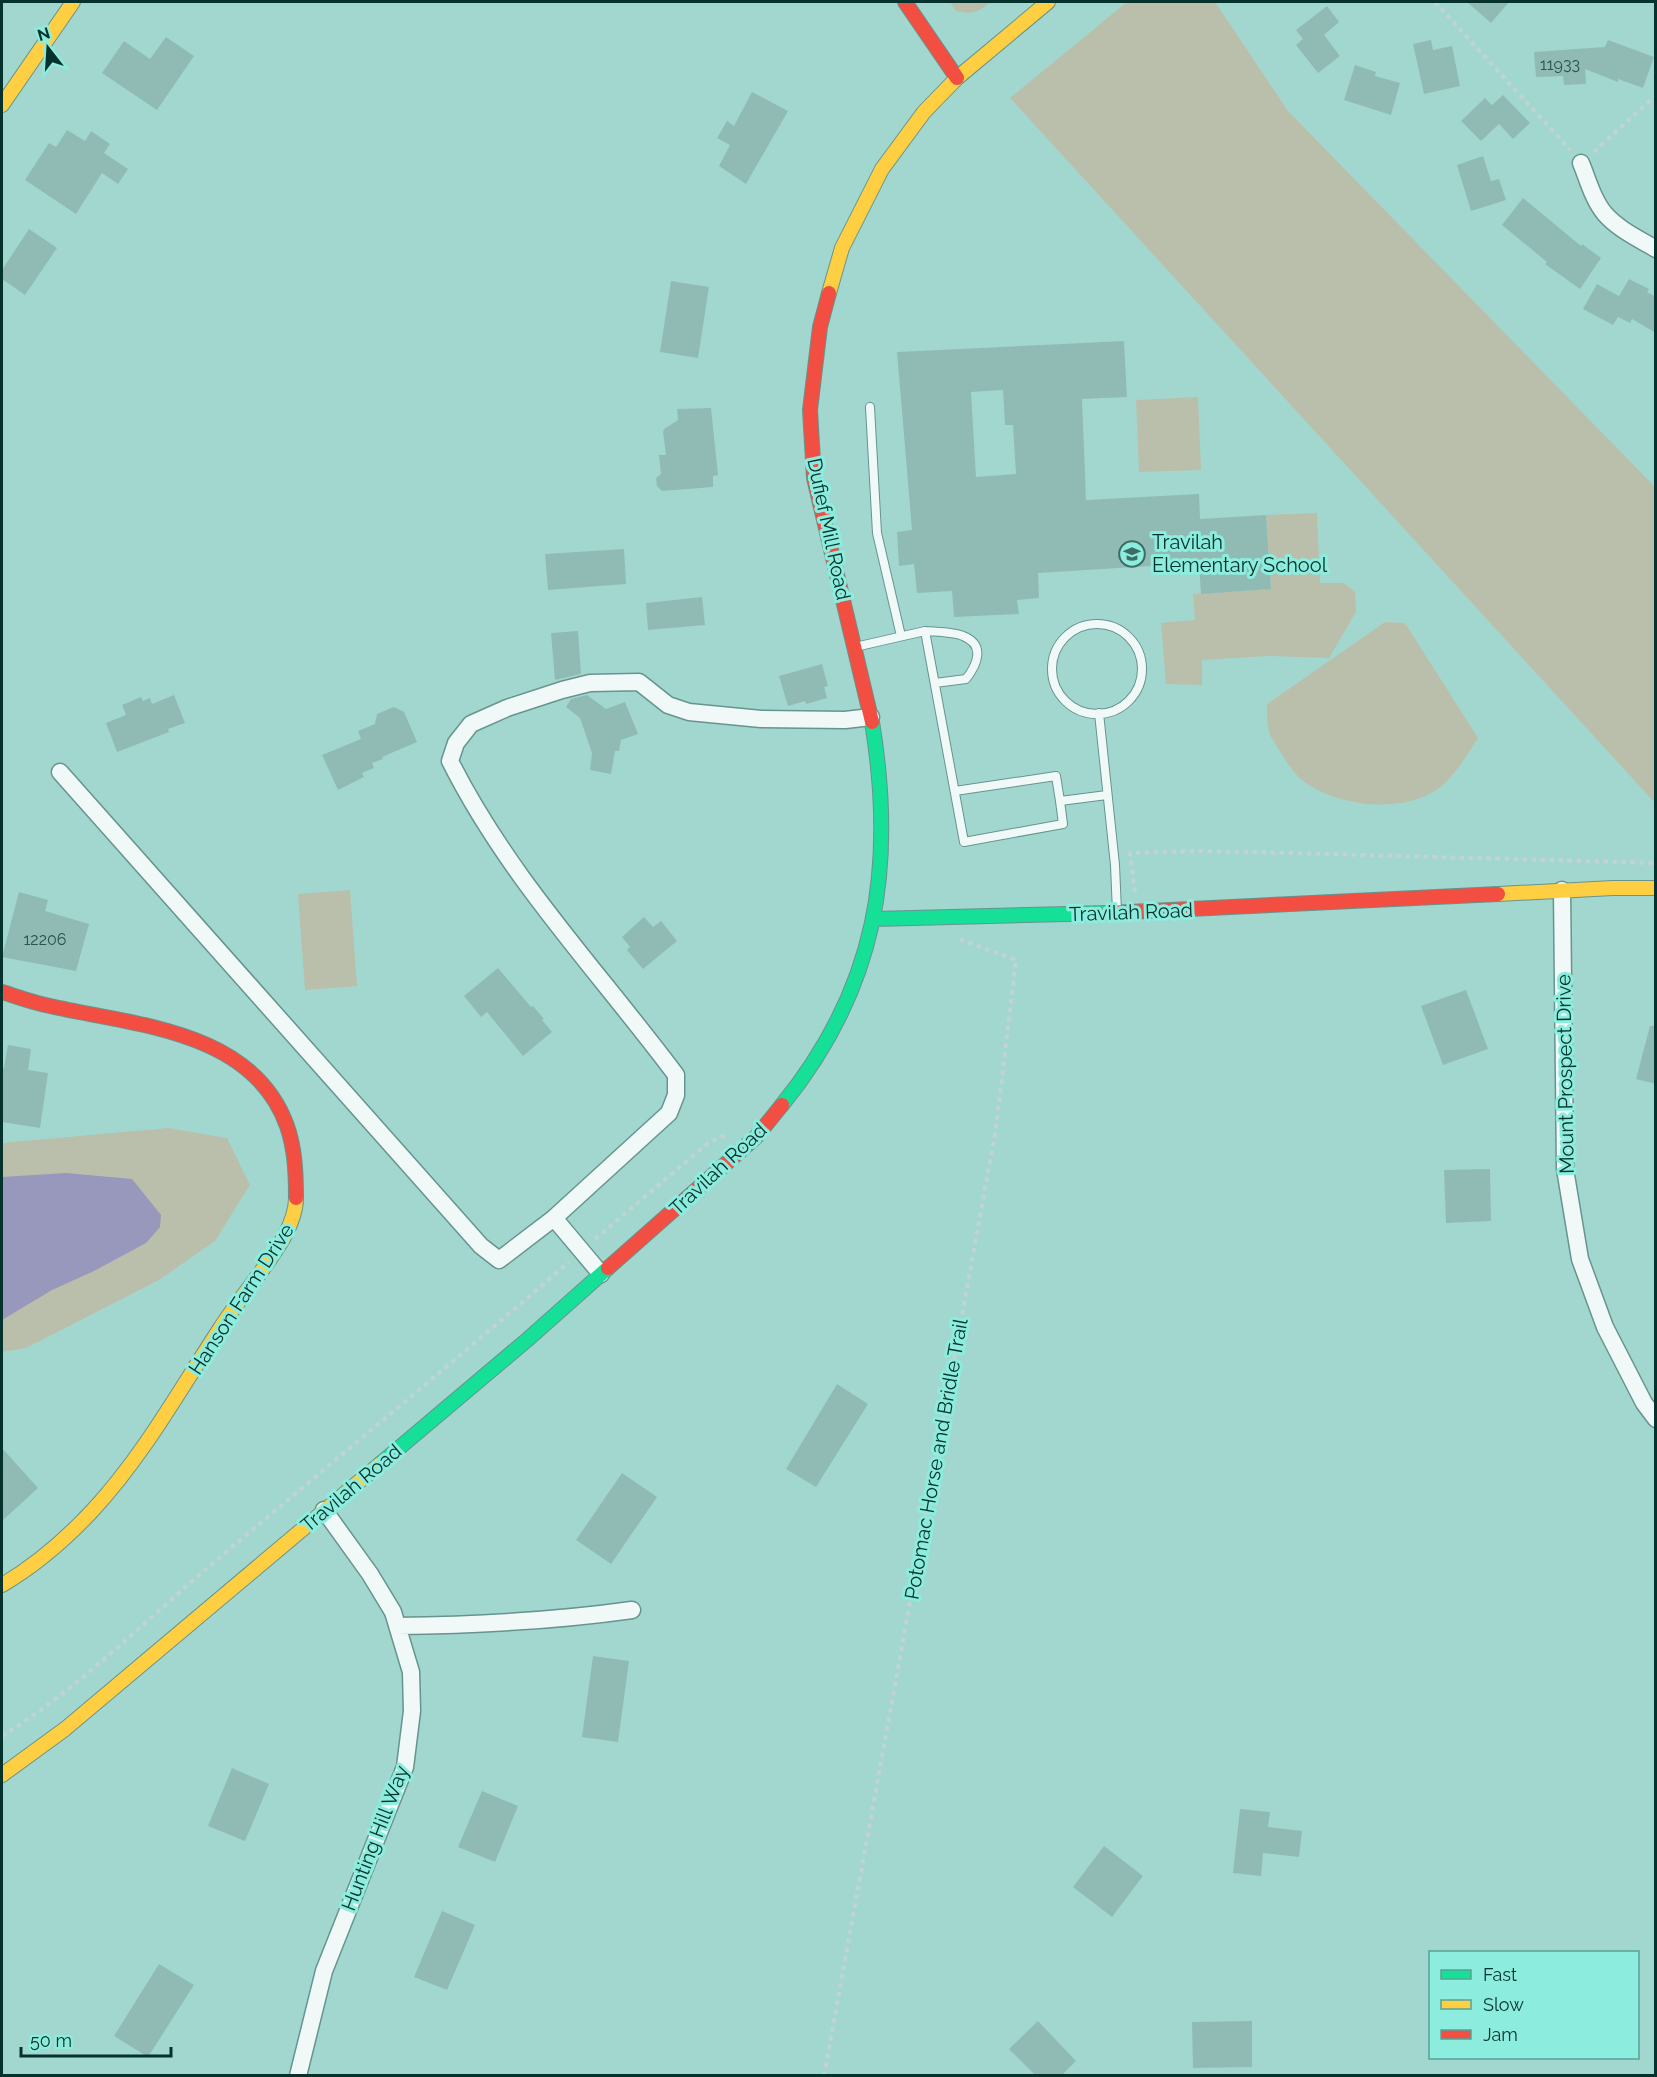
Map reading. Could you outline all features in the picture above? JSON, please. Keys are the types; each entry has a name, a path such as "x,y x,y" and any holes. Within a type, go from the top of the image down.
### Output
{"main road":[{"path":"2,105 73,2"},
{"path":"906,2 957,78"},
{"name":"Dufief Mill Road","path":"874,919 882,856 879,764 871,717 814,478 810,410 813,370 820,327 842,248 882,169 924,112 957,78 1048,2"},
{"name":"Travilah Road","path":"2,1775 65,1729 526,1340 756,1137 807,1074 835,1028 853,985 874,919 1117,913 1562,890 1656,888"},
{"name":"Hanson Farm Drive","path":"2,992 46,1005 156,1028 218,1049 254,1073 276,1099 294,1145 296,1176 295,1214 279,1247 242,1295 155,1430 104,1498 67,1536 33,1566 2,1585"}],"street":[{"path":"1581,163 1593,194 1605,214 1619,226 1656,249"},
{"path":"60,772 481,1246 499,1260 554,1218 669,1113 676,1095 676,1075 517,872 450,761 456,743 471,724 507,708 590,683 639,682 668,705 701,714 761,719 845,720 871,717"},
{"name":"Mount Prospect Drive","path":"1562,890 1565,1169 1580,1258 1605,1328 1644,1402 1656,1419"},
{"path":"554,1218 601,1274"},
{"name":"Hunting Hill Way","path":"298,2076 324,1971 405,1767 412,1711 411,1672 393,1612 370,1574 324,1510"},
{"path":"397,1626 574,1618 632,1610"}],"lane":[{"path":"870,407 878,541 902,636"},
{"path":"1096,624 1114,627 1129,638 1139,653 1142,672 1137,689 1127,703 1112,711 1099,713 1079,711 1065,702 1056,688 1051,670 1054,653 1064,638 1079,628 1096,624"},
{"path":"854,647 925,631 961,635 971,641 977,651 977,666 966,679 935,683"},
{"path":"925,631 964,842 1063,824 1056,776 955,791"},
{"path":"1099,713 1117,913"},
{"path":"1060,801 1107,795"}],"path":[{"path":"1435,2 1581,163 1656,95"},
{"path":"1116,893 1136,892 1130,854 1196,851 1656,863"},
{"name":"Potomac Horse and Bridle Trail","path":"824,2076 996,1128 1014,982 1016,960 954,937"},
{"path":"2,1736 30,1719 130,1636 707,1144 725,1134 735,1134"}],"green space":[{"path":"950,2 991,2 979,10 967,13 956,11"},
{"path":"1127,2 1215,2 1288,111 1655,487 1655,803 1010,98"},
{"path":"1198,397 1201,470 1139,472 1136,400"},
{"path":"1317,513 1320,583 1344,583 1355,592 1356,612 1329,658 1268,656 1202,660 1202,685 1166,684 1161,623 1195,620 1193,594 1271,589 1266,515"},
{"path":"1385,622 1405,623 1478,738 1444,784 1423,797 1389,804 1352,802 1317,790 1299,777 1270,736 1267,704"},
{"path":"350,890 357,986 305,990 298,894"},
{"path":"168,1128 227,1138 250,1185 215,1241 159,1280 26,1348 2,1352 2,1143"}],"water":[{"path":"66,1173 132,1179 161,1215 160,1227 146,1243 52,1290 2,1320 2,1177"}],"building":[{"path":"1467,2 1509,2 1491,23"},
{"path":"1327,6 1339,22 1324,35 1340,56 1318,73 1296,45 1303,39 1296,30"},
{"path":"166,37 194,56 157,110 102,73 124,41 150,59"},
{"path":"1431,40 1433,50 1452,46 1460,86 1424,94 1413,44"},
{"path":"1608,40 1654,57 1643,88 1618,79 1618,82 1585,69 1586,84 1564,85 1563,76 1536,77 1534,52 1605,47"},
{"path":"1355,65 1376,72 1375,76 1400,83 1391,115 1344,100"},
{"path":"752,92 788,111 746,184 719,166 730,145 717,138 727,121 734,126"},
{"path":"1503,95 1530,123 1513,139 1499,124 1481,141 1461,121 1485,98 1492,105"},
{"path":"67,130 85,141 91,131 110,144 104,153 128,169 118,184 102,173 76,214 25,180 49,143 56,147"},
{"path":"1483,156 1491,181 1499,179 1506,200 1471,211 1457,165"},
{"path":"1523,198 1581,246 1582,244 1601,258 1580,289 1545,264 1547,262 1502,225"},
{"path":"29,229 57,248 25,295 2,279 2,270"},
{"path":"1629,279 1649,289 1647,292 1656,297 1656,333 1632,319 1630,323 1618,317 1613,325 1583,309 1597,284 1619,296"},
{"path":"671,281 709,287 698,358 660,352"},
{"path":"1124,341 1127,397 1082,399 1086,500 1199,494 1200,519 1266,515 1271,589 1201,594 1199,563 1038,573 1039,598 1017,600 1019,614 954,617 952,591 917,593 914,564 899,566 897,532 912,530 897,352","holes":["1003,390 1005,425 1013,425 1016,474 976,477 971,392"]},
{"path":"711,408 718,475 713,476 713,487 662,491 657,486 656,478 661,474 659,455 666,455 664,429 678,420 677,409"},
{"path":"624,549 626,584 548,590 545,554"},
{"path":"702,597 705,625 648,630 646,603"},
{"path":"578,631 581,674 555,680 551,633"},
{"path":"822,664 828,686 824,687 827,698 788,706 779,676"},
{"path":"174,695 185,723 168,729 169,732 117,752 106,723 126,715 122,705 141,697 143,701 150,698 152,704"},
{"path":"587,695 606,709 625,702 638,734 621,740 619,751 615,751 611,774 590,770 592,753 580,718 566,707 571,699"},
{"path":"394,707 404,712 417,742 372,763 374,768 362,773 364,777 338,790 322,755 361,739 358,731 375,724 377,714"},
{"path":"19,892 48,900 45,911 89,924 76,971 2,957"},
{"path":"644,917 653,927 661,921 677,941 643,969 627,950 630,947 622,937"},
{"path":"498,968 544,1019 542,1020 552,1032 523,1056 487,1012 481,1017 464,996"},
{"path":"1466,990 1488,1049 1443,1065 1421,1006"},
{"path":"1650,1026 1656,1026 1656,1084 1636,1079"},
{"path":"8,1045 31,1049 28,1070 48,1073 40,1128 2,1122 2,1068 4,1068"},
{"path":"1490,1169 1491,1221 1446,1223 1444,1170"},
{"path":"837,1384 868,1404 816,1487 786,1469"},
{"path":"2,1448 38,1488 2,1521"},
{"path":"622,1473 657,1497 611,1564 576,1540"},
{"path":"593,1656 629,1661 618,1742 582,1737"},
{"path":"232,1768 269,1784 245,1841 208,1826"},
{"path":"482,1791 518,1806 495,1862 458,1847"},
{"path":"1240,1809 1270,1812 1268,1827 1302,1831 1299,1857 1263,1853 1261,1876 1233,1873"},
{"path":"1104,1846 1143,1876 1112,1917 1073,1887"},
{"path":"442,1911 475,1925 447,1990 414,1977"},
{"path":"159,1964 194,1985 148,2057 114,2036"},
{"path":"1038,2021 1076,2061 1061,2076 1036,2076 1009,2049"},
{"path":"1252,2021 1252,2067 1193,2068 1192,2022"}],"traffic: fast":[{"path":"782,1105 814,1061 840,1016 859,971 872,924 879,876 881,827 879,776 872,722"},
{"path":"874,919 1108,913"},
{"path":"380,1464 608,1268"}],"traffic: slow":[{"path":"2,105 73,2"},
{"path":"829,293 842,248 882,169 924,112 957,78 1048,2"},
{"path":"1498,894 1656,888"},
{"path":"2,1585 39,1560 72,1531 128,1468 160,1423 227,1318 277,1249 291,1223 296,1198"},
{"path":"2,1775 65,1729 380,1464"}],"traffic: jam":[{"path":"905,2 957,78"},
{"path":"829,293 820,327 810,410 814,478 872,722"},
{"path":"1108,913 1498,894"},
{"path":"2,992 44,1005 118,1019 187,1037 219,1051 247,1069 270,1094 287,1126 292,1143 296,1198"},
{"path":"608,1268 756,1137 782,1105"}],"place":[{"name":"Travilah Elementary School","path":"1132,554"}]}
